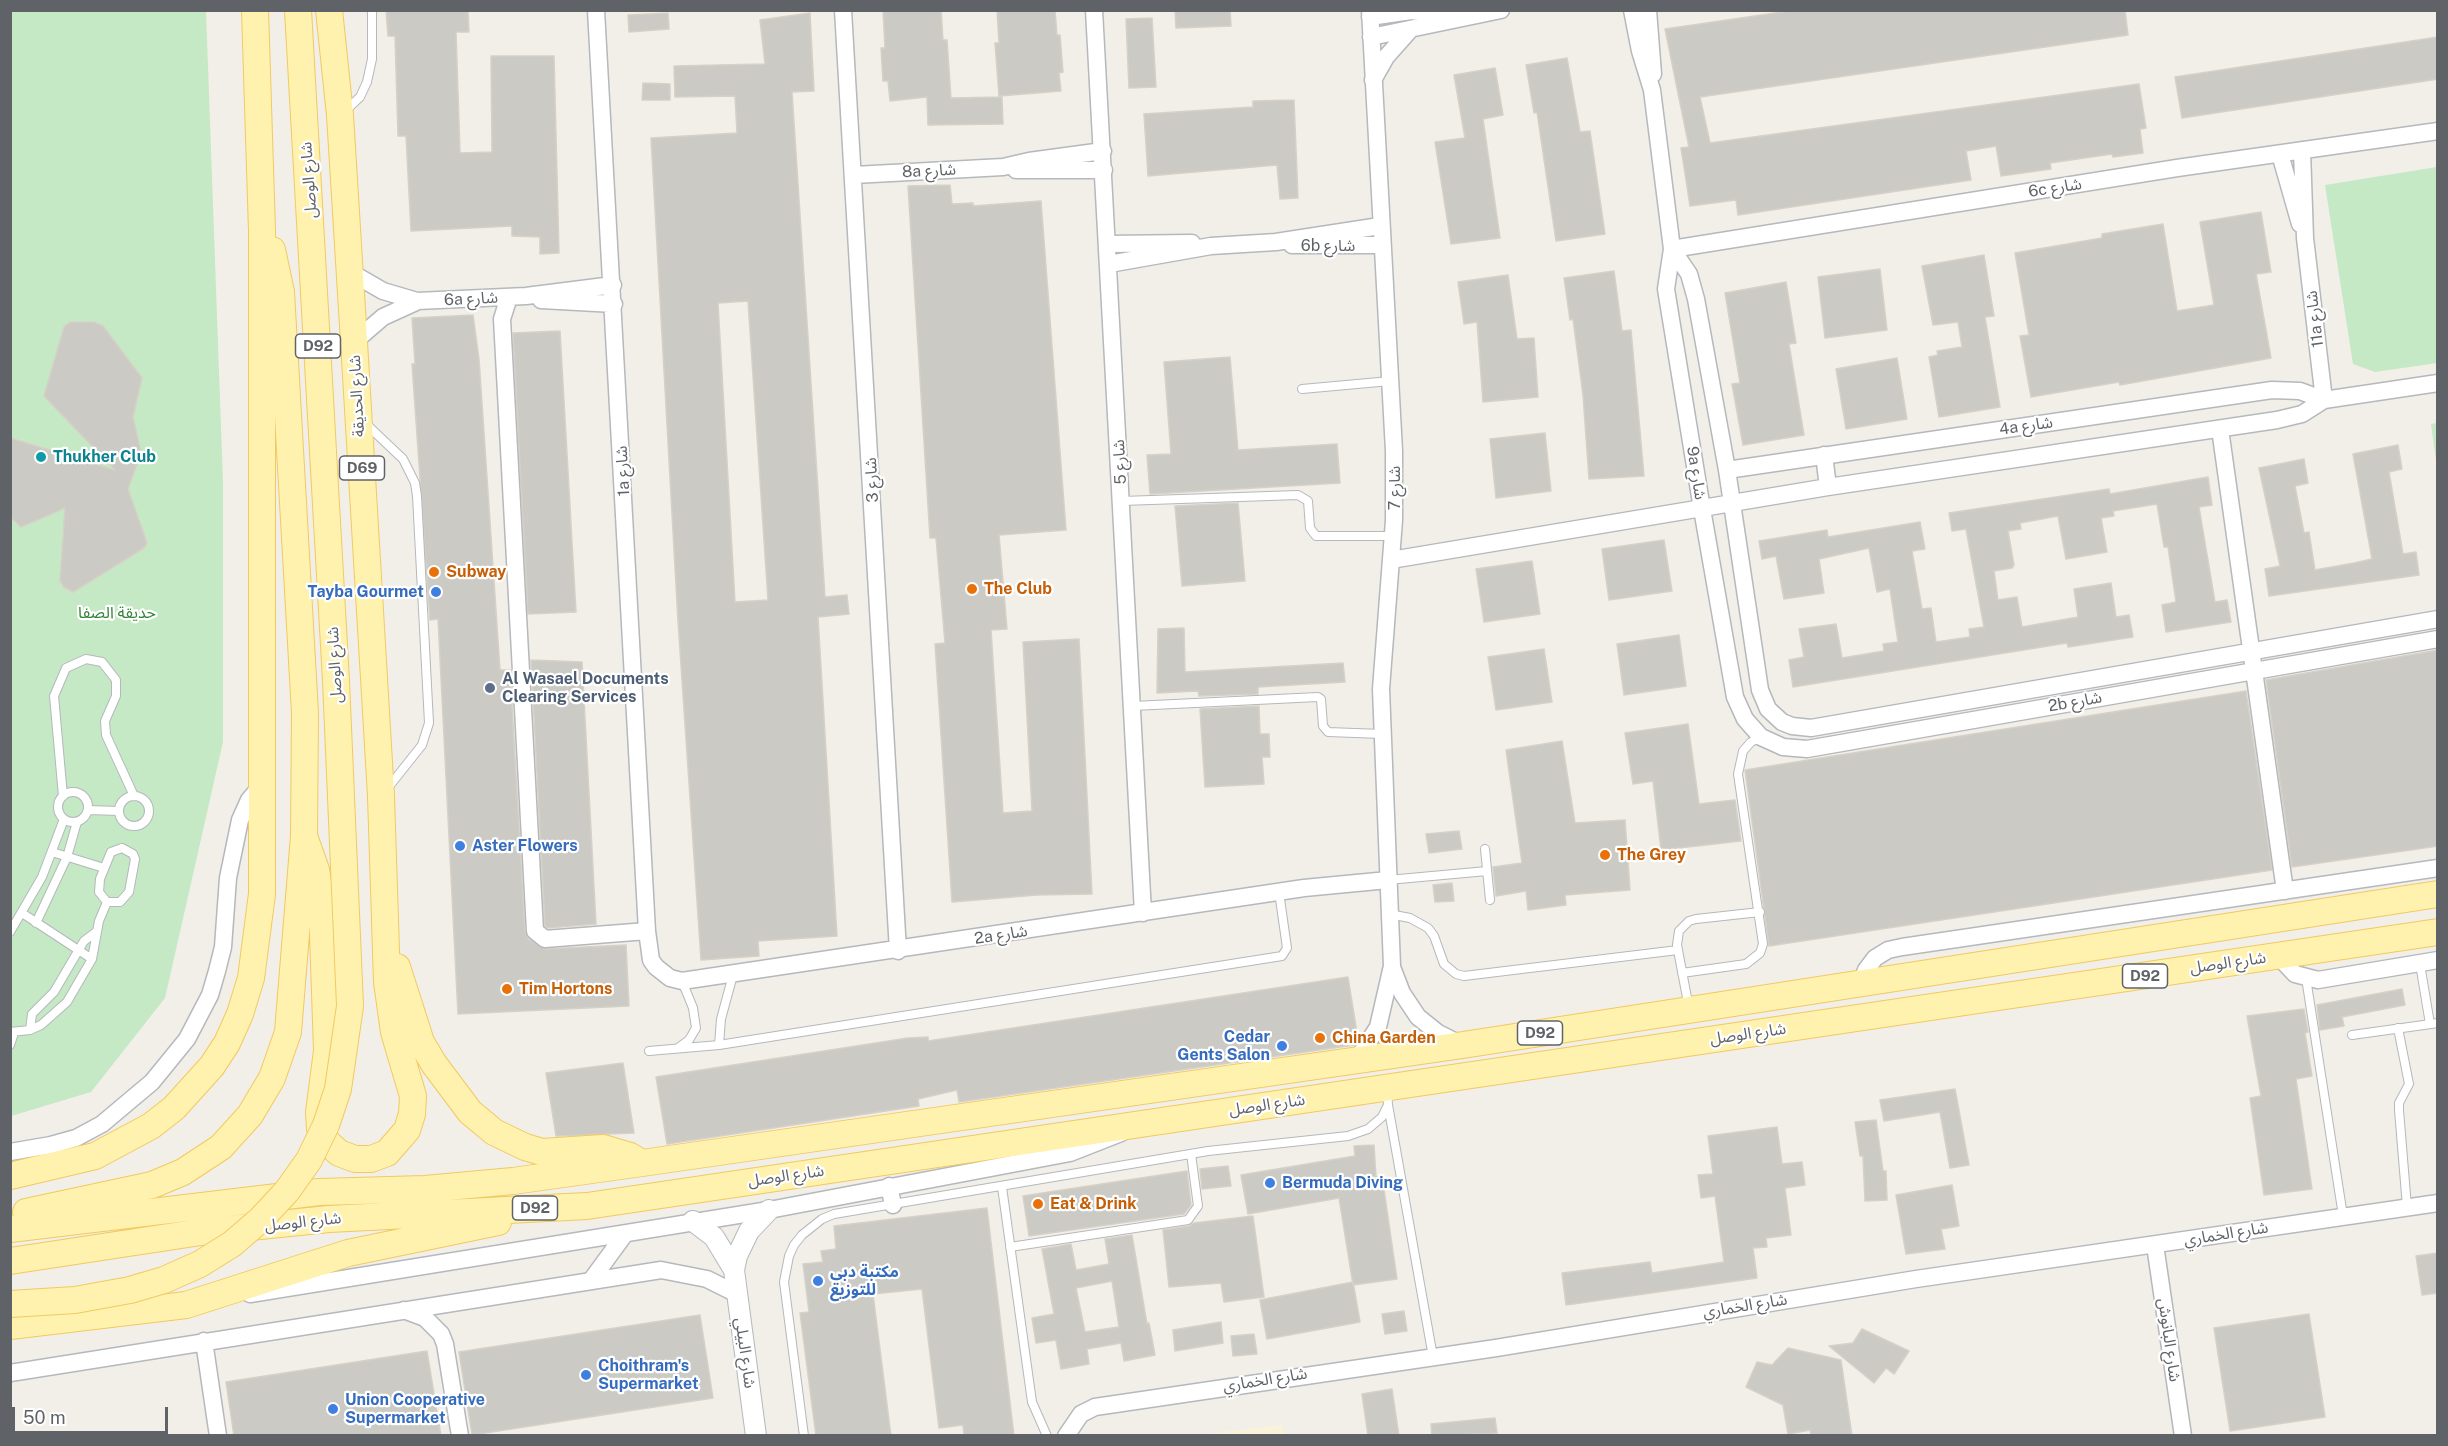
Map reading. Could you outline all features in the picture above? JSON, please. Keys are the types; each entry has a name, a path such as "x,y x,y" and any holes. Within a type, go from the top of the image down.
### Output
{"main road":[{"path":"10,1176 66,1165 120,1145 174,1108 212,1066 240,1014 250,978 262,894 262,231 255,10"},
{"name":"شارع الوصل","path":"10,1304 75,1300 130,1290 164,1280 200,1264 232,1244 261,1220 287,1191 309,1160 326,1125 338,1089 350,1006 336,681 298,10"},
{"name":"شارع الحديقة","path":"329,10 340,115 350,272 387,926"},
{"path":"10,1219 40,1208 152,1185 183,1172 221,1147 250,1115 272,1078 288,1032 304,836 305,713 281,292 276,261 262,231"},
{"path":"304,836 315,870 322,905 327,1051 319,1112 320,1129 327,1142 339,1153 355,1159 371,1159 387,1153 407,1130 412,1114 413,1096 389,1005 387,926"},
{"name":"شارع الوصل","path":"10,1229 319,1192 425,1189 513,1181 1356,1061 2438,894"},
{"path":"387,926 396,965 421,1042 450,1089 470,1112 494,1132 525,1147 542,1152 603,1148 630,1156 642,1163"},
{"name":"شارع الوصل","path":"10,1261 201,1232 329,1219 587,1206 1137,1125 1388,1096 2438,932"},
{"path":"10,1326 186,1305 348,1253 587,1206"}],"street":[{"name":"1a شارع","path":"596,10 613,285 646,931"},
{"name":"شارع 3","path":"843,10 898,951"},
{"name":"شارع 5","path":"1095,10 1143,914"},
{"path":"1371,37 1410,30 1470,14 1501,10"},
{"name":"9a شارع","path":"1632,10 1640,51 1652,90"},
{"name":"9a شارع","path":"1648,10 1653,62 1652,90 1672,249 1666,289 1735,697 1745,719 1761,737"},
{"path":"1370,14 1410,11 1470,14"},
{"name":"شارع 7","path":"1356,1061 1378,1027 1392,966 1381,689 1393,536 1395,462 1381,245 1370,14"},
{"path":"1373,80 1386,57 1410,30"},
{"name":"6c شارع","path":"1672,249 2438,130"},
{"name":"11a شارع","path":"2302,150 2305,238 2324,400"},
{"name":"8a شارع","path":"854,175 1003,167 1029,161 1103,151"},
{"name":"11a شارع","path":"2280,154 2305,238"},
{"name":"8a شارع","path":"1003,167 1030,171 1104,170"},
{"name":"6b شارع","path":"1109,264 1211,246 1276,242 1380,226"},
{"name":"6b شارع","path":"1276,242 1303,246 1381,245"},
{"name":"6b شارع","path":"1108,244 1184,243 1211,246"},
{"name":"9a شارع","path":"1672,249 1682,261 1693,286 1727,470 1760,690"},
{"name":"6a شارع","path":"350,272 382,291 417,301 526,296 613,285"},
{"name":"6a شارع","path":"526,296 553,301 614,304"},
{"path":"509,297 502,319 535,931 545,939 646,931 651,960 656,967 670,978 682,981"},
{"name":"6a شارع","path":"354,342 382,317 417,301"},
{"name":"4a شارع","path":"1391,560 1828,487 2220,429 2289,417 2324,400 2438,382"},
{"name":"4a شارع","path":"1727,470 2272,390 2300,391 2324,400"},
{"path":"2220,429 2285,891"},
{"path":"1824,455 1828,487"},
{"name":"2b شارع","path":"1760,690 1768,709 1774,716 1791,726 1811,728 2438,619"},
{"name":"2b شارع","path":"1761,737 1783,747 1807,749 2438,639"},
{"path":"10,1152 76,1138 102,1124 152,1082 187,1039 210,995 223,947 228,878 240,820 249,800 262,785"},
{"path":"1861,984 1866,969 1875,958 1895,948 2438,868"},
{"name":"2a شارع","path":"682,981 898,951 1279,891 1388,880"},
{"name":"شارع الوصل","path":"2278,956 2288,969 2306,978"},
{"path":"2306,978 2318,980 2438,960"},
{"name":"شارع 7","path":"1392,966 1402,993 1418,1017 1438,1033 1463,1045"},
{"path":"186,1305 769,1210 1070,1153 1100,1143 1137,1125"},
{"path":"889,1186 893,1205"},
{"name":"شارع الخماري","path":"1066,1436 1070,1426 1081,1414 1095,1407 1433,1357 1881,1284 2438,1203"},
{"name":"شارع البيلي","path":"734,1270 746,1237 769,1210"},
{"name":"شارع البيلي","path":"693,1221 714,1237 734,1270 756,1436"},
{"path":"592,1279 625,1233"},
{"name":"شارع البانوش","path":"2154,1245 2182,1436"},
{"path":"10,1373 592,1279 661,1270 707,1279 737,1294"},
{"path":"404,1310 425,1318 441,1334 445,1344 460,1436"},
{"path":"204,1341 218,1436"}],"lane":[{"path":"340,115 360,97 368,82 372,59 372,10"},
{"path":"1302,389 1390,381"},
{"path":"358,417 403,459 415,483 417,496 429,723 422,744 381,796"},
{"path":"1122,501 1302,496 1308,501 1310,528 1316,536 1393,536"},
{"path":"10,932 52,852 64,819 58,805 63,796 54,696 66,668 86,658 102,662 116,680 116,696 105,721 106,735 134,796"},
{"path":"1133,706 1318,697 1321,699 1323,726 1328,732 1382,734"},
{"path":"1682,973 1737,967 1754,960 1763,944 1738,774 1743,751 1751,742 1761,737"},
{"path":"63,796 72,792 83,795 88,810"},
{"path":"134,796 145,800 150,811 145,822 129,825 119,811 123,800 134,796"},
{"path":"88,810 119,811"},
{"path":"36,923 68,857 77,822 88,810"},
{"path":"64,819 77,822"},
{"path":"116,849 128,850 135,859 126,898 114,903 107,902 99,892 104,868 108,857 116,849"},
{"path":"1485,849 1490,900"},
{"path":"52,852 104,868"},
{"path":"1388,880 1487,871"},
{"path":"649,1051 719,1045 1282,956 1287,948 1279,891"},
{"path":"10,1046 12,1033 30,1030 51,1018 67,1002 92,959 96,932 107,902"},
{"path":"1690,1010 1678,950 1679,931 1689,921 1760,912"},
{"path":"22,913 92,959"},
{"path":"1389,914 1410,918 1428,928 1434,936 1444,964 1456,974 1464,976 1678,950"},
{"path":"30,1030 32,1014 54,992 87,937 96,932"},
{"path":"2352,1035 2434,1023 2420,964"},
{"path":"719,1045 721,1019 733,975"},
{"path":"2306,978 2343,1216"},
{"path":"678,1048 689,1040 696,1028 693,1008 682,981"},
{"path":"54,992 67,1002"},
{"path":"2398,1028 2409,1084 2399,1103 2407,1207"},
{"path":"804,1436 784,1282 789,1256 802,1234 822,1219 834,1214 1191,1154 1356,1134 1375,1124 1388,1096"},
{"path":"1388,1096 1433,1357"},
{"path":"1011,1247 1188,1220 1197,1212 1198,1206 1191,1154"},
{"path":"1002,1187 1032,1402 1047,1436"}],"green space":[{"name":"حديقة الصفا","path":"11,11 206,11 223,483 223,742 165,998 91,1092 11,1116"},
{"path":"2437,167 2437,363 2375,372 2353,364 2325,185"},
{"path":"2438,423 2437,467 2431,424"}],"sand":[{"path":"1282,1425 1284,1435 1199,1435"}],"building":[{"path":"386,10 468,10 469,32 456,32 460,153 492,152 491,56 554,56 559,253 540,254 540,237 512,236 512,226 411,231 406,136 398,136 395,36 388,36"},
{"path":"883,10 941,10 943,40 947,40 951,98 1002,97 1003,124 928,125 927,97 890,101 888,81 883,81 881,48 885,48"},
{"path":"997,10 1055,10 1063,72 1059,73 1061,91 999,96 995,43 999,43"},
{"path":"1175,10 1230,10 1231,26 1176,28"},
{"path":"1796,10 2125,10 2128,35 1700,97 1710,143 2139,84 2146,128 2140,129 2143,153 2113,157 2112,154 2050,163 2051,169 2001,176 1996,146 1966,151 1971,180 1738,215 1736,200 1690,206 1681,148 1689,147 1665,29"},
{"path":"668,13 669,29 629,32 628,15"},
{"path":"810,13 814,91 792,92 825,597 847,595 849,614 818,617 837,936 758,941 759,956 701,960 678,621 651,138 737,133 735,96 675,97 674,66 765,64 760,20","holes":["748,301 768,600 735,602 718,303"]},
{"path":"1152,18 1156,87 1129,88 1126,19"},
{"path":"2438,37 2438,79 2182,118 2175,77"},
{"path":"1567,58 1580,132 1590,131 1605,234 1556,241 1537,112 1534,113 1526,65"},
{"path":"1495,68 1503,115 1483,119 1500,238 1451,244 1435,142 1465,138 1454,75"},
{"path":"643,83 670,84 670,100 642,100"},
{"path":"1294,100 1298,198 1280,199 1277,165 1148,176 1144,114 1253,107 1253,101"},
{"path":"950,185 952,204 973,203 973,206 1041,201 1066,530 999,535 1007,629 991,630 1003,813 1032,811 1023,642 1079,639 1092,894 1037,895 952,902 935,644 945,643 936,538 930,538 908,186"},
{"path":"2261,212 2271,272 2256,274 2271,358 2120,385 2119,382 2031,397 2020,336 2029,335 2015,253 2102,238 2102,234 2163,224 2177,311 2214,305 2200,222"},
{"path":"1984,255 1994,316 1985,317 2000,407 1939,417 1929,357 1938,355 1937,351 1962,347 1958,322 1933,325 1922,266"},
{"path":"1880,269 1887,330 1825,338 1818,277"},
{"path":"1614,271 1622,331 1631,330 1644,476 1589,479 1583,395 1573,319 1570,320 1564,278"},
{"path":"1508,275 1517,339 1534,338 1538,397 1483,402 1477,322 1464,324 1458,282"},
{"path":"1786,282 1796,343 1789,344 1804,435 1743,445 1732,384 1740,383 1725,293"},
{"path":"473,315 479,359 500,670 510,670 525,932 528,939 545,949 626,945 629,1006 458,1014 438,619 430,620 412,364 415,364 412,318"},
{"name":"Thukher Club","path":"70,322 94,322 103,326 142,378 133,417 141,453 128,489 147,543 144,548 73,592 64,587 60,581 65,508 21,527 10,517 10,438 115,470 44,396 64,327"},
{"path":"560,331 576,612 528,614 513,333"},
{"path":"1230,357 1238,450 1337,444 1340,483 1150,494 1147,455 1171,454 1164,362"},
{"path":"1897,358 1907,419 1846,429 1836,369"},
{"path":"1545,433 1551,491 1496,498 1490,439"},
{"path":"2398,445 2402,469 2389,472 2403,554 2416,552 2419,575 2269,596 2265,569 2280,566 2259,468 2304,459 2308,483 2295,486 2304,533 2309,532 2315,570 2372,559 2353,454"},
{"path":"2208,477 2212,505 2199,507 2215,602 2227,600 2231,622 2166,632 2162,605 2176,602 2168,547 2164,547 2157,504 2113,511 2114,516 2101,518 2107,552 2066,559 2058,516 2020,523 2021,529 2008,531 2014,565 2012,568 1994,571 1998,600 2017,597 2022,627 2078,617 2074,589 2111,583 2116,617 2129,615 2133,637 2068,647 2067,643 1793,687 1789,660 1804,657 1799,629 1836,624 1842,658 1884,651 1883,644 1898,642 1890,589 1877,592 1869,548 1819,559 1824,593 1784,599 1776,556 1762,559 1759,541 1827,530 1828,537 1920,522 1925,549 1912,551 1922,609 1931,608 1936,642 1970,637 1969,629 1984,627 1966,529 1952,531 1949,513 2109,489 2110,494"},
{"path":"1238,503 1245,581 1182,586 1175,506"},
{"path":"1664,540 1672,591 1609,600 1602,549"},
{"path":"1532,561 1540,614 1484,622 1476,569"},
{"path":"1184,628 1185,672 1343,663 1345,682 1258,687 1258,694 1199,696 1198,691 1157,693 1158,629"},
{"path":"1679,635 1686,686 1624,695 1617,644"},
{"path":"1544,649 1552,702 1496,710 1488,657"},
{"path":"2438,650 2438,846 2292,867 2266,680"},
{"path":"531,660 582,662 596,924 548,928 545,926"},
{"path":"2246,691 2272,870 1769,946 1745,770"},
{"path":"1259,706 1260,734 1269,734 1270,757 1262,757 1264,784 1205,787 1200,709"},
{"path":"1688,724 1699,804 1735,800 1741,841 1661,850 1653,781 1633,784 1625,733"},
{"path":"1562,741 1575,823 1625,820 1630,890 1565,895 1566,905 1528,910 1526,891 1496,896 1493,867 1522,863 1506,750"},
{"path":"1459,831 1462,849 1429,853 1426,834"},
{"path":"1452,883 1454,901 1435,902 1433,885"},
{"path":"1348,977 1358,1039 1354,1045 959,1102 957,1090 918,1099 919,1106 667,1144 656,1077 908,1038 928,1037 928,1041"},
{"path":"2402,989 2405,1005 2342,1017 2344,1026 2320,1030 2317,1005"},
{"path":"2304,1009 2308,1032 2305,1033 2312,1076 2296,1079 2312,1189 2264,1195 2250,1098 2261,1096 2247,1016"},
{"path":"623,1063 634,1133 556,1136 546,1073"},
{"path":"1955,1089 1969,1165 1950,1168 1940,1112 1884,1121 1880,1100"},
{"path":"1876,1120 1883,1171 1886,1171 1887,1200 1865,1201 1863,1156 1860,1156 1855,1122"},
{"path":"1777,1127 1782,1164 1802,1162 1805,1185 1785,1188 1791,1235 1766,1238 1767,1247 1753,1248 1757,1278 1566,1305 1562,1273 1650,1262 1652,1273 1724,1262 1715,1196 1701,1198 1698,1175 1713,1174 1708,1136"},
{"path":"1374,1145 1376,1177 1382,1176 1397,1279 1353,1285 1339,1198 1248,1214 1241,1175 1355,1156 1354,1146"},
{"path":"1228,1166 1231,1186 1202,1189 1200,1169"},
{"path":"1187,1171 1191,1205 1184,1214 1029,1236 1023,1196"},
{"path":"1952,1185 1959,1226 1941,1229 1945,1249 1906,1254 1896,1195"},
{"path":"987,1208 1014,1436 964,1436 963,1425 939,1428 922,1289 873,1294 891,1436 816,1436 800,1313 809,1312 803,1264 823,1262 821,1251 836,1249 834,1226"},
{"path":"1253,1216 1264,1297 1224,1302 1221,1283 1169,1287 1163,1230 1189,1226 1194,1223"},
{"path":"1132,1235 1147,1324 1149,1323 1155,1355 1124,1361 1121,1343 1087,1349 1089,1364 1061,1369 1056,1340 1036,1343 1032,1318 1054,1314 1042,1249 1071,1244 1076,1270 1109,1264 1105,1239","holes":["1112,1281 1119,1327 1085,1332 1076,1288"]},
{"path":"2438,1253 2438,1293 2422,1295 2416,1256"},
{"path":"1353,1282 1360,1322 1267,1339 1260,1300"},
{"path":"1404,1311 1407,1331 1385,1334 1382,1314"},
{"path":"2309,1314 2325,1417 2230,1431 2214,1328"},
{"name":"Choithram's Supermarket","path":"700,1315 713,1398 472,1435 459,1352"},
{"path":"1221,1322 1223,1343 1175,1351 1173,1330"},
{"path":"1862,1329 1909,1351 1894,1374 1886,1368 1874,1383 1829,1346 1853,1343"},
{"path":"1254,1334 1257,1354 1233,1356 1231,1336"},
{"path":"1788,1348 1841,1360 1852,1436 1811,1436 1810,1430 1788,1434 1783,1405 1746,1387 1757,1362 1772,1365"},
{"name":"Union Cooperative Supermarket","path":"427,1351 441,1436 234,1436 226,1382"},
{"path":"1392,1389 1399,1436 1368,1436 1362,1394"},
{"path":"1495,1418 1497,1433 1432,1436 1431,1424"}],"place":[{"name":"Thukher Club","path":"41,457"},
{"name":"Subway","path":"434,572"},
{"name":"The Club","path":"972,589"},
{"name":"Tayba Gourmet","path":"436,592"},
{"name":"Al Wasael Documents Clearing Services","path":"490,688"},
{"name":"Aster Flowers","path":"460,846"},
{"name":"The Grey","path":"1605,855"},
{"name":"Tim Hortons","path":"507,989"},
{"name":"China Garden","path":"1320,1038"},
{"name":"Cedar Gents Salon","path":"1282,1046"},
{"name":"Bermuda Diving","path":"1270,1183"},
{"name":"Eat & Drink","path":"1038,1204"},
{"name":"مكتبة دبي للتوزيع","path":"818,1281"},
{"name":"Choithram's Supermarket","path":"586,1375"},
{"name":"Union Cooperative Supermarket","path":"333,1409"}]}
